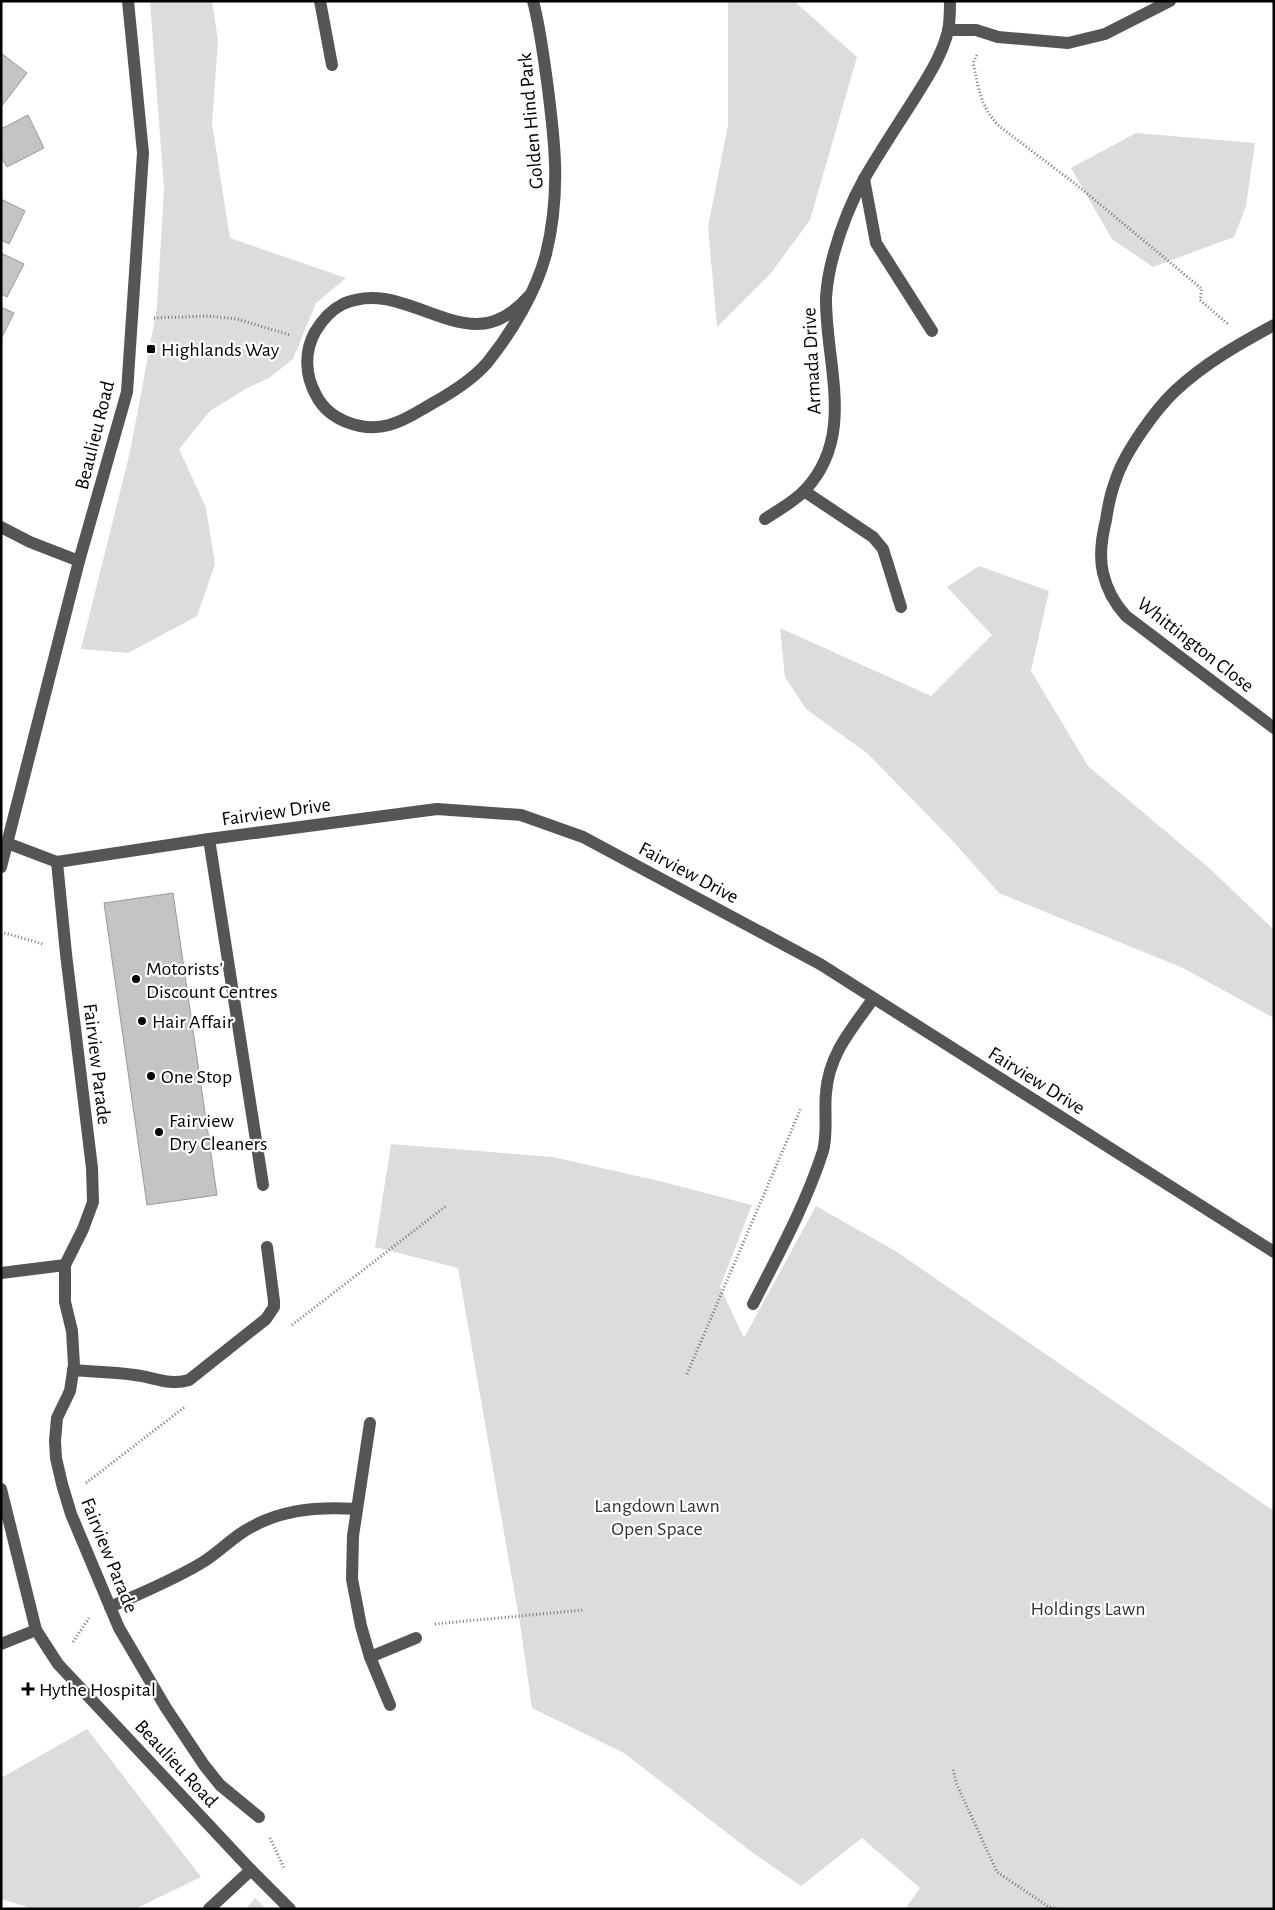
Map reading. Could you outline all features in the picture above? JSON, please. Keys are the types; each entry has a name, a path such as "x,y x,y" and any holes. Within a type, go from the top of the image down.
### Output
{"street":[{"name":"Beaulieu Road","path":"1,867 79,561 127,392 143,153 128,1"},
{"path":"320,1 332,66"},
{"name":"Golden Hind Park","path":"530,295 518,308 507,315 494,321 479,324 462,323 446,319 388,299 372,297 353,300 336,307 320,323 310,342 307,365 310,382 317,398 337,418 355,425 375,427 390,425 406,418 456,389 486,364 530,295 539,277 546,254 557,184 550,102 534,1"},
{"name":"Armada Drive","path":"765,519 804,491 818,475 826,457 832,436 835,411 835,384 826,297 829,272 846,219 864,179 934,67 948,30 950,1"},
{"path":"948,30 976,30 1006,38 1068,43 1105,34 1170,1"},
{"path":"864,179 876,243 932,331"},
{"name":"Whittington Close","path":"1274,325 1214,360 1175,391 1156,412 1116,478 1104,530 1101,553 1102,571 1108,588 1115,604 1126,616 1274,728"},
{"path":"804,491 873,536 883,549 901,607"},
{"path":"1,527 30,542 79,561"},
{"name":"Fairview Drive","path":"7,843 57,862 209,839 437,809 521,815 583,836 820,964 1274,1252"},
{"path":"209,839 262,1185"},
{"name":"Fairview Parade","path":"57,862 66,954 92,1168 93,1202 83,1229 65,1265 65,1302 72,1330 74,1350 70,1391 57,1418 55,1429 56,1458 71,1514 104,1595 119,1628 147,1678 193,1750 220,1784 260,1817"},
{"path":"752,1304 786,1238 817,1166 823,1148 827,1120 827,1086 837,1050 873,999"},
{"path":"73,1370 134,1375 168,1382 188,1380 266,1319 271,1312 274,1301 267,1247"},
{"path":"1,1273 65,1265"},
{"path":"370,1423 353,1536 352,1579 359,1618 370,1656 390,1705"},
{"name":"Beaulieu Road","path":"2,1496 36,1630 58,1664 251,1870 290,1909"},
{"path":"110,1607 192,1569 223,1549 239,1535 270,1518 303,1510 323,1508 357,1509"},
{"path":"1,1644 36,1630"},
{"path":"370,1656 416,1638"},
{"path":"208,1909 251,1870"}],"path":[{"path":"988,34 973,63 982,102 988,114 999,126 1078,186 1202,288 1200,300 1246,340"},
{"path":"132,319 208,316 238,319 310,342"},
{"path":"1,932 66,954"},
{"path":"687,1374 803,1103"},
{"path":"58,1664 104,1595"},
{"path":"416,1638 437,1623 583,1610"},
{"path":"953,1770 957,1785 997,1872 1049,1907 1057,1909"},
{"path":"260,1817 288,1876"}],"green space":[{"path":"150,1 212,1 218,41 212,124 230,238 346,278 316,303 293,359 269,378 247,388 210,411 179,449 206,508 215,564 197,616 128,653 81,649 130,452 157,308 164,189"},
{"path":"728,1 794,1 857,57 810,220 771,273 717,327 708,227 728,125"},
{"path":"1136,133 1255,143 1246,206 1234,237 1153,267 1112,239 1071,168"},
{"path":"979,566 1049,591 1031,671 1088,766 1208,867 1274,930 1274,1018 1183,968 999,893 951,839 867,753 806,709 785,677 780,628 931,696 992,635 947,587"},
{"path":"391,1144 553,1157 659,1181 752,1205 720,1287 744,1338 816,1206 897,1252 1274,1511 1274,1909 905,1909 920,1888 862,1838 801,1886 753,1853 624,1753 532,1708 521,1630 458,1268 375,1247"},
{"path":"87,1729 201,1877 135,1909 34,1909 1,1899 1,1778"},
{"path":"255,1898 266,1909 246,1909"}],"building":[{"path":"1,53 27,73 1,107"},
{"path":"28,115 44,148 7,167 1,157 1,129"},
{"path":"1,199 25,211 9,244 1,240"},
{"path":"1,253 24,264 7,297 1,294"},
{"path":"1,307 14,313 1,339"},
{"path":"173,893 217,1195 147,1205 104,903"}],"place":[{"name":"Highlands Way","path":"151,349"},
{"name":"Motorists' Discount Centres","path":"136,979"},
{"name":"Hair Affair","path":"142,1021"},
{"name":"One Stop","path":"151,1076"},
{"name":"Fairview Dry Cleaners","path":"159,1132"},
{"name":"Hythe Hospital","path":"28,1689"}],"park label":[{"name":"Langdown Lawn Open Space","path":"657,1516"},
{"name":"Holdings Lawn","path":"1088,1608"}]}
